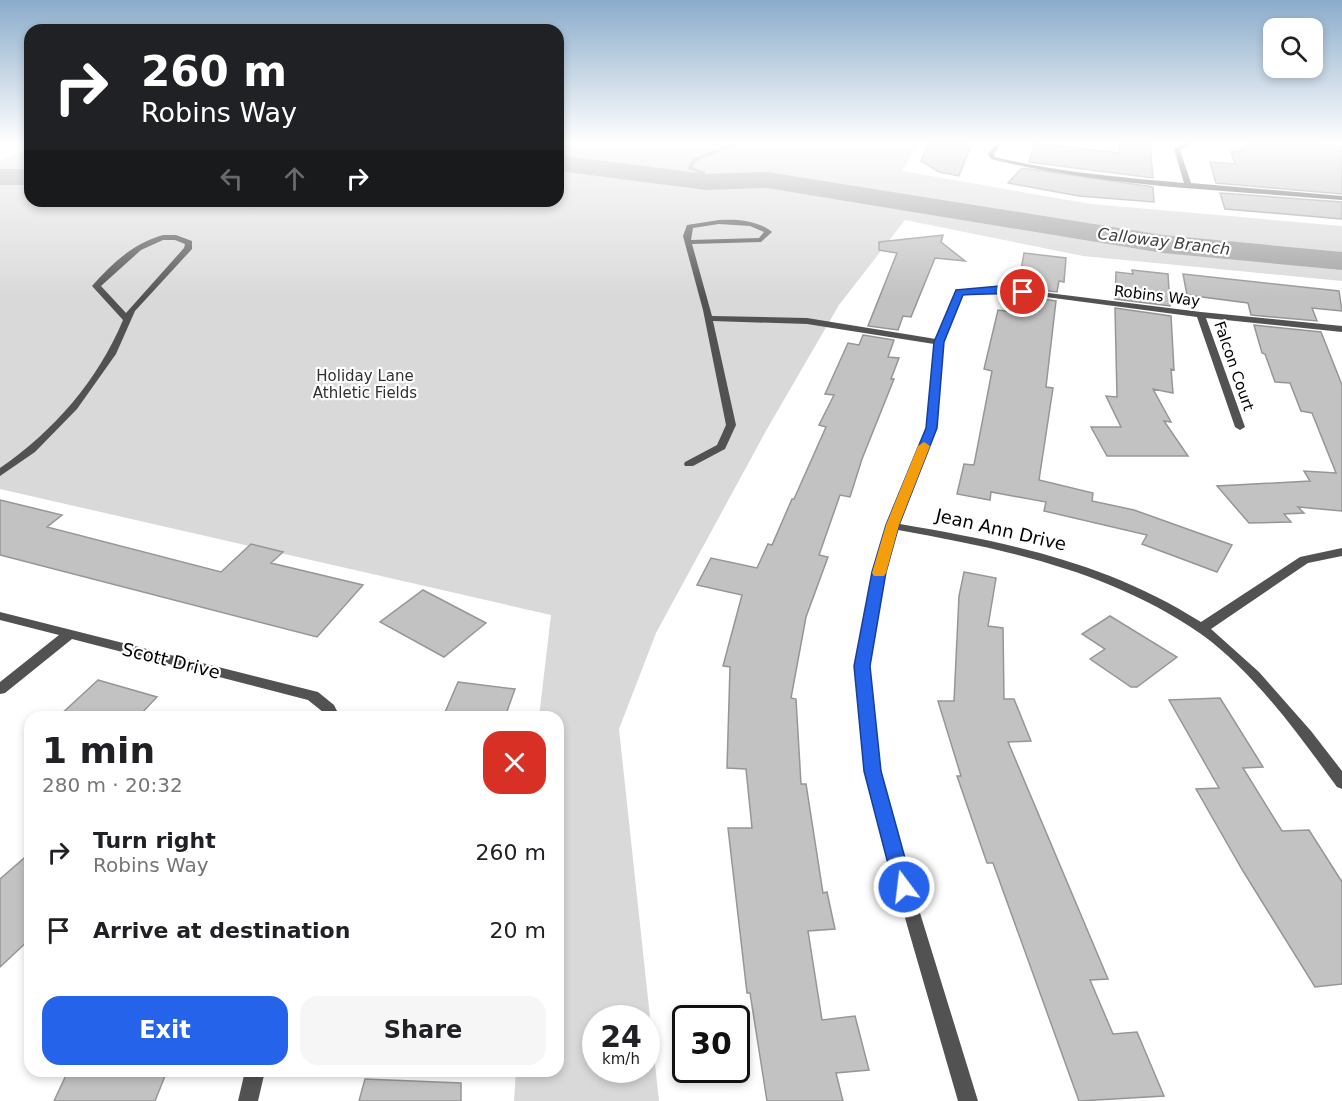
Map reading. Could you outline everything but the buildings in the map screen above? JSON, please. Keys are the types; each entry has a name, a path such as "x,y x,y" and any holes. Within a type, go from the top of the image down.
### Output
{"street":[{"path":"1299,194 1342,198"},
{"path":"688,242 761,240 768,232 762,227 746,224 704,224 690,227 688,242 708,318 731,425 721,447 688,464"},
{"path":"0,473 68,414 109,359 127,319 131,310 188,249 189,243 167,239 141,245 96,286 127,319"},
{"name":"Robins Way","path":"939,342 959,292 969,290 1000,289 1201,315 1342,329"},
{"name":"Falcon Court","path":"1201,315 1240,427"},
{"path":"708,318 772,318 841,326 939,342 932,428 893,525 879,572 862,666 873,771 904,887 968,1101"},
{"name":"Jean Ann Drive","path":"893,525 993,543 1083,569 1161,603 1201,629 1239,660 1308,737 1342,783"},
{"path":"1201,629 1304,560 1342,552"},
{"name":"Scott Drive","path":"0,616 313,696 330,711"},
{"path":"0,689 68,635"},
{"path":"248,1101 254,1077"}],"green space":[{"name":"Holiday Lane Athletic Fields","path":"0,194 24,194 24,207 564,207 564,194 1036,194 1091,204 1342,226 1342,281 1083,256 905,220 839,305 767,429 656,633 619,729 649,1005 582,1005 582,1083 657,1083 659,1101 514,1101 516,1077 564,1077 564,711 540,711 551,615 0,489"}],"waterway":[{"name":"Calloway Branch","path":"856,194 1163,244 1342,261"}],"slow traffic":[{"path":"879,573 893,525 924,446"}],"route":[{"path":"904,887 873,771 862,666 879,572 893,525 932,428 939,342 959,292 1000,289 1023,292"}]}
